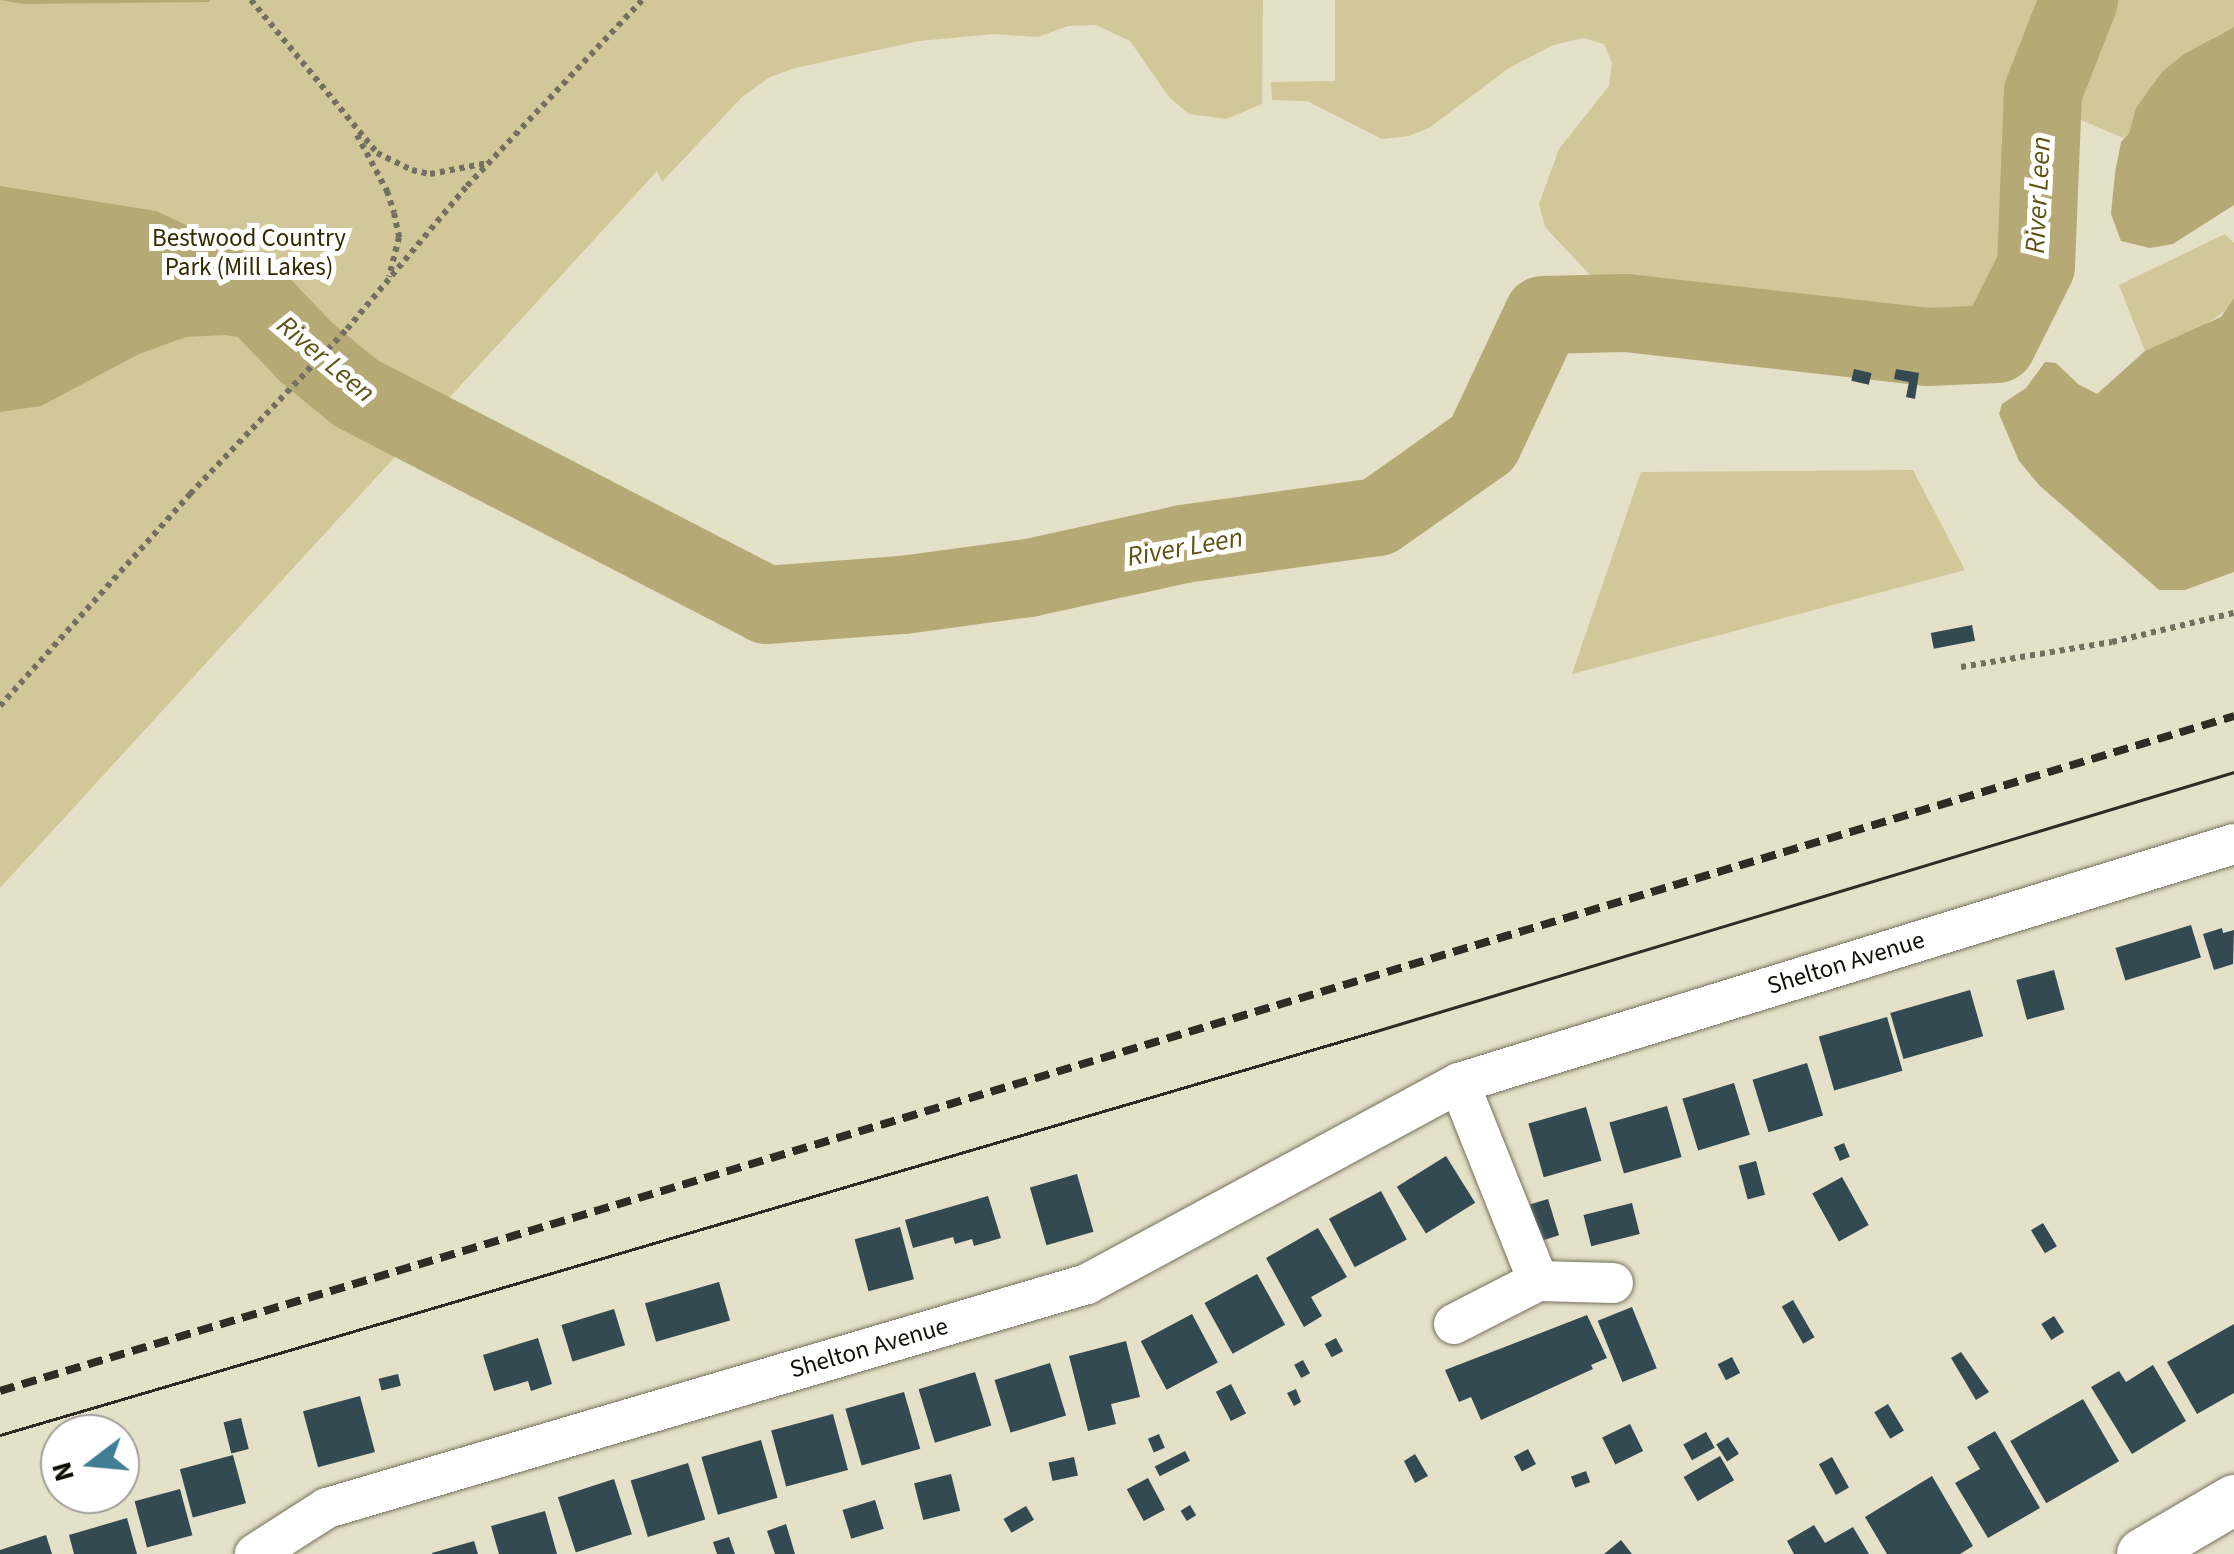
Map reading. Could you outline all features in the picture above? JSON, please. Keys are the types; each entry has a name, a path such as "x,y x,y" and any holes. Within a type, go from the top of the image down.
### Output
{"street":[{"name":"Shelton Avenue","path":"255,1554 327,1508 1087,1284 1459,1083 2234,844"},
{"path":"1459,1083 1538,1281"},
{"path":"1454,1324 1538,1281 1613,1283"},
{"path":"2142,1554 2234,1500"}],"path":[{"path":"251,0 377,152 412,170 452,172 489,163"},
{"path":"0,706 333,344 489,163 642,0"},
{"path":"349,121 388,191 394,213 398,237 388,280"},
{"path":"1961,667 2112,642 2234,613"}],"green space":[{"name":"Bestwood Country Park (Mill Lakes)","path":"0,0 1263,0 1262,104 1226,119 1189,114 1169,97 1130,41 1096,25 1068,26 1038,37 994,34 919,41 770,77 742,97 662,182 657,171 0,888"},
{"path":"1335,0 2077,0 2069,46 2034,138 2039,210 2033,256 2003,313 1984,326 1967,328 1929,329 1608,294 1545,227 1539,204 1559,149 1609,86 1612,63 1604,44 1584,38 1553,45 1509,68 1429,128 1409,136 1382,139 1307,101 1272,100 1271,82 1335,81"},
{"path":"2096,0 2234,0 2234,27 2214,37 2136,108 2129,133 2123,138 2067,114 2096,38"},
{"path":"2225,234 2234,243 2234,298 2228,309 2193,333 2145,351 2119,285"},
{"path":"1913,470 1965,570 1572,674 1641,472"}],"shaded area":[{"path":"0,0 210,0 210,2 24,4"},
{"path":"2234,27 2234,205 2173,244 2150,248 2121,241 2111,214 2115,173 2121,142 2129,133 2136,108 2162,72 2184,54"},
{"path":"0,186 156,211 240,250 326,323 286,375 261,347 247,339 226,335 186,337 139,354 41,406 0,412"},
{"path":"2234,298 2234,572 2185,590 2159,590 2039,485 2019,461 1999,414 2002,404 2026,388 2045,362 2056,363 2078,384 2097,394 2145,351 2221,317"}],"building":[{"path":"1854,369 1872,373 1869,385 1851,381"},
{"path":"1896,369 1919,373 1915,399 1906,397 1909,382 1894,379"},
{"path":"1972,625 1975,641 1934,649 1931,633"},
{"path":"2191,925 2201,958 2125,981 2115,948"},
{"path":"2222,928 2223,933 2234,930 2233,964 2214,970 2203,934"},
{"path":"2054,970 2065,1010 2027,1020 2016,980"},
{"path":"1970,990 1983,1036 1903,1059 1890,1013"},
{"path":"1887,1017 1902,1071 1834,1090 1819,1037"},
{"path":"1807,1063 1823,1116 1769,1132 1752,1080"},
{"path":"1734,1083 1750,1135 1698,1150 1682,1099"},
{"path":"1667,1106 1682,1157 1624,1173 1609,1123"},
{"path":"1586,1107 1601,1161 1544,1177 1528,1124"},
{"path":"1844,1143 1850,1157 1840,1161 1834,1147"},
{"path":"1446,1156 1475,1203 1426,1233 1397,1187"},
{"path":"1756,1161 1765,1195 1748,1199 1739,1166"},
{"path":"1077,1174 1094,1232 1046,1245 1030,1188"},
{"path":"1842,1177 1869,1225 1839,1242 1812,1193"},
{"path":"1381,1191 1407,1240 1355,1267 1329,1219"},
{"path":"988,1196 1001,1238 974,1246 972,1239 955,1244 953,1237 913,1248 905,1220"},
{"path":"1548,1199 1559,1235 1541,1241 1530,1205"},
{"path":"1632,1203 1640,1234 1591,1246 1583,1215"},
{"path":"2043,1223 2057,1246 2045,1253 2031,1230"},
{"path":"900,1227 914,1279 869,1291 855,1239"},
{"path":"1318,1228 1347,1277 1311,1297 1322,1316 1304,1327 1266,1258"},
{"path":"1257,1274 1285,1325 1233,1354 1205,1303"},
{"path":"719,1282 730,1320 656,1342 645,1303"},
{"path":"1793,1300 1814,1337 1803,1344 1782,1306"},
{"path":"1632,1307 1657,1368 1622,1382 1598,1321"},
{"path":"614,1309 625,1345 573,1361 561,1325"},
{"path":"1192,1314 1218,1363 1167,1390 1141,1341"},
{"path":"1587,1315 1607,1358 1591,1365 1593,1369 1481,1420 1471,1397 1459,1402 1445,1370"},
{"path":"2054,1316 2064,1332 2051,1340 2041,1324"},
{"path":"2234,1324 2234,1393 2197,1414 2167,1362"},
{"path":"538,1338 552,1384 531,1391 528,1381 494,1391 483,1355"},
{"path":"1336,1338 1343,1351 1332,1357 1325,1344"},
{"path":"1126,1341 1140,1397 1111,1404 1116,1424 1088,1431 1069,1356"},
{"path":"1961,1352 1989,1392 1976,1400 1951,1358"},
{"path":"1732,1357 1740,1373 1726,1380 1718,1364"},
{"path":"1303,1360 1310,1373 1301,1378 1294,1365"},
{"path":"1050,1363 1066,1416 1011,1433 995,1380"},
{"path":"2153,1365 2186,1421 2132,1454 2091,1387 2119,1371 2126,1382"},
{"path":"975,1372 991,1426 935,1443 919,1389"},
{"path":"398,1374 401,1386 381,1390 379,1379"},
{"path":"1231,1384 1246,1413 1231,1421 1216,1392"},
{"path":"1296,1389 1301,1402 1294,1406 1287,1393"},
{"path":"904,1392 920,1449 862,1466 845,1409"},
{"path":"360,1396 375,1452 318,1467 303,1411"},
{"path":"2083,1399 2119,1461 2046,1503 2010,1441"},
{"path":"1888,1404 1904,1431 1890,1439 1874,1412"},
{"path":"833,1414 848,1470 786,1487 771,1431"},
{"path":"241,1418 249,1449 231,1453 224,1422"},
{"path":"1630,1424 1643,1451 1615,1465 1602,1438"},
{"path":"1995,1431 2040,1508 1988,1538 1955,1483 1980,1469 1967,1447"},
{"path":"1706,1432 1715,1448 1692,1460 1683,1445"},
{"path":"1159,1434 1165,1448 1154,1452 1148,1439"},
{"path":"1728,1437 1739,1454 1727,1461 1716,1445"},
{"path":"761,1440 778,1498 718,1515 701,1457"},
{"path":"1528,1449 1536,1464 1522,1472 1514,1457"},
{"path":"1185,1451 1190,1461 1160,1476 1155,1466"},
{"path":"1415,1454 1428,1476 1415,1483 1404,1461"},
{"path":"233,1455 246,1503 193,1518 180,1469"},
{"path":"1720,1456 1734,1480 1698,1501 1684,1477"},
{"path":"1074,1457 1078,1476 1053,1481 1049,1462"},
{"path":"1832,1457 1849,1488 1836,1495 1819,1464"},
{"path":"688,1463 705,1519 648,1537 631,1481"},
{"path":"1586,1471 1590,1482 1575,1488 1571,1476"},
{"path":"951,1474 960,1511 923,1520 914,1483"},
{"path":"1932,1476 1973,1546 1960,1554 1887,1554 1865,1517"},
{"path":"1148,1478 1165,1510 1144,1521 1127,1489"},
{"path":"614,1479 632,1534 576,1552 558,1497"},
{"path":"180,1489 192,1535 147,1548 138,1514 140,1500"},
{"path":"875,1500 884,1529 851,1539 842,1510"},
{"path":"1190,1505 1196,1515 1187,1521 1181,1511"},
{"path":"1026,1506 1034,1520 1011,1533 1003,1519"},
{"path":"545,1511 557,1554 499,1554 491,1526"},
{"path":"127,1518 137,1554 74,1554 69,1535"},
{"path":"786,1524 795,1554 775,1554 767,1531"},
{"path":"1814,1525 1825,1543 1853,1527 1869,1554 1794,1554 1787,1541"},
{"path":"46,1535 52,1554 0,1554 0,1550"},
{"path":"729,1537 735,1554 717,1554 713,1542"},
{"path":"1621,1540 1632,1554 1604,1554"},
{"path":"474,1541 478,1554 432,1554 432,1553"}],"waterway":[{"name":"River Leen","path":"226,293 248,291 306,352 356,393 766,605 903,595 1029,578 1183,544 1378,517 1483,443 1543,315 1626,313 1928,347 1997,344 2036,266 2043,92 2079,0"}],"tram line":[{"path":"0,1435 1373,1032 2234,772"}],"railway":[{"path":"0,1391 2234,716"}]}
